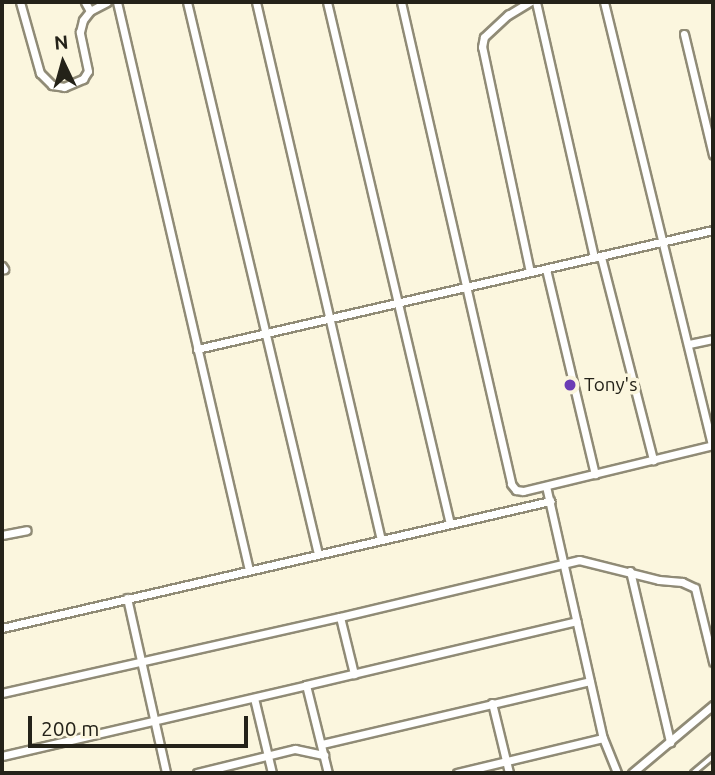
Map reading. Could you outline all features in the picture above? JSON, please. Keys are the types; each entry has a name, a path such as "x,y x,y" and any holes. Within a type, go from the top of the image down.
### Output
{"street":[{"path":"20,2 40,73 52,85 64,87 83,79 88,71 80,32 90,11 107,2"},
{"path":"85,2 90,11"},
{"path":"117,2 249,570"},
{"path":"187,2 318,554"},
{"path":"256,2 381,540"},
{"path":"327,2 450,524"},
{"path":"401,2 464,288 511,484 516,490 523,491 713,445 604,2"},
{"path":"530,272 482,47 484,37 508,15 530,2 653,460"},
{"path":"684,34 713,155"},
{"path":"197,349 713,230"},
{"path":"546,269 595,474"},
{"path":"689,344 713,339"},
{"path":"546,486 603,738 617,773"},
{"path":"2,628 550,501"},
{"path":"2,535 27,530"},
{"path":"2,693 340,617 564,562 591,561 659,580 682,582 695,588 713,662"},
{"path":"630,571 670,742"},
{"path":"127,598 139,662 166,773"},
{"path":"340,617 354,674"},
{"path":"2,756 577,621"},
{"path":"321,744 590,681"},
{"path":"306,685 328,773"},
{"path":"254,698 272,773"},
{"path":"492,703 509,773"},
{"path":"632,773 713,705"},
{"path":"457,773 603,738"},
{"path":"197,773 295,749 324,755"}],"lane":[{"path":"693,773 713,756"}],"place":[{"name":"Tony's","path":"570,385"}]}
